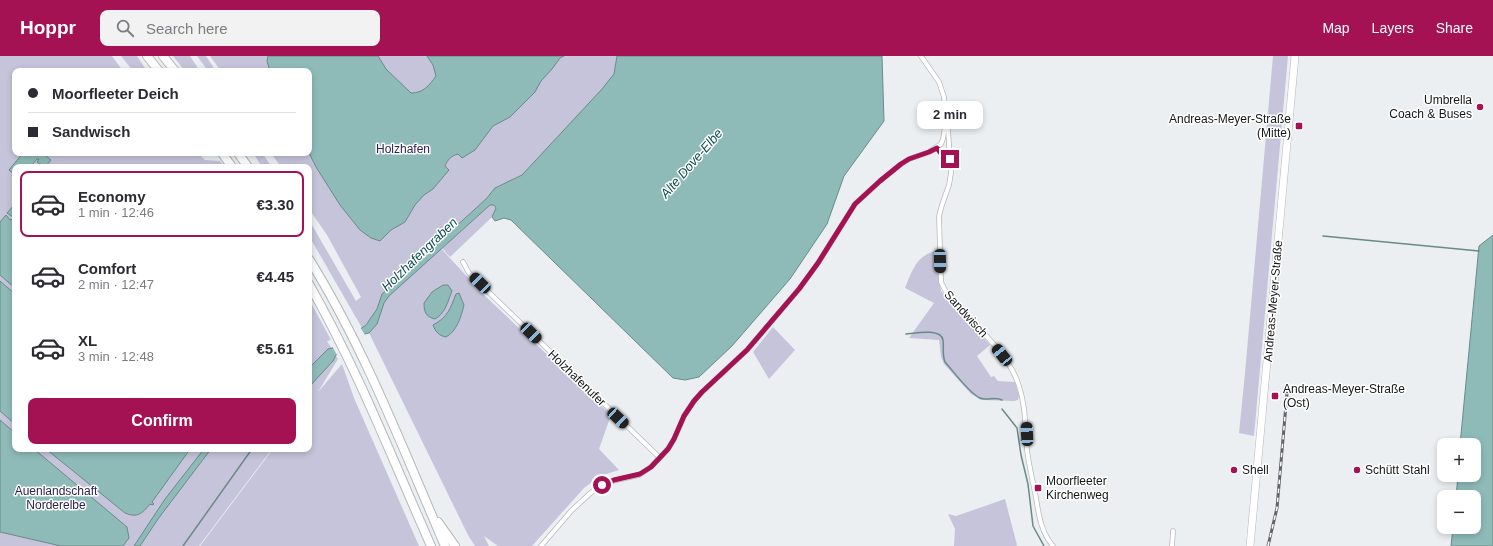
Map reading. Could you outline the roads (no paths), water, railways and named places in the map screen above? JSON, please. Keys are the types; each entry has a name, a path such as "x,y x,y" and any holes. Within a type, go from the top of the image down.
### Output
{"highway":[{"path":"147,56 157,68"},
{"path":"163,56 173,68"},
{"path":"312,264 355,342 396,431 445,546"},
{"path":"312,290 338,338 359,382 431,546"},
{"path":"429,510 455,546"}],"main road":[{"name":"Andreas-Meyer-Straße","path":"1250,546 1295,56"}],"street":[{"path":"541,546 572,510 594,490 608,482 640,474 651,467 660,458 674,439 684,416 694,401 747,350 799,289 818,263 855,204 901,164 909,159 937,148 943,139 946,121 946,104 939,82 921,56"},
{"name":"Sandwisch","path":"946,121 951,173 949,185 939,216 941,282 944,290 950,298 991,341 1002,355 1017,380 1023,402 1028,450 1040,521 1045,535 1053,546"},
{"path":"937,148 951,166"},
{"name":"Holzhafenufer","path":"463,262 469,273 660,458"},
{"path":"1172,546 1173,531"}],"water":[{"path":"268,56 378,56 386,69 411,93 415,93 425,88 436,76 433,65 427,56 564,56 560,58 541,81 535,92 510,117 493,126 475,150 462,158 458,154 447,161 445,166 449,170 433,189 424,195 415,205 405,222 391,230 380,241 371,238 360,230 340,205 310,156 312,156 312,68 269,68 267,61"},
{"name":"Alte Dove-Elbe","path":"617,56 882,56 884,121 844,176 827,224 790,279 732,346 699,377 685,380 673,378 511,220 504,218 495,221 492,217 496,208 494,205 490,205 389,296 384,303 377,324 369,333 365,334 336,355 333,361 312,384 312,365 328,349 332,348 366,325 377,309 382,294 486,199 495,188 522,175 602,89 614,74"},
{"path":"21,156 46,156 51,160 48,164 40,164 37,162 39,159 37,159 33,164 14,164"},
{"path":"12,207 12,216 7,213"},
{"path":"6,215 10,220 12,219 12,285 0,275 0,222"},
{"path":"1493,235 1493,546 1451,546 1452,534 1481,534 1481,490 1457,490 1457,482 1481,482 1481,438 1461,438 1479,246"},
{"path":"0,281 12,291 12,421 0,411"},
{"path":"443,285 448,285 452,291 448,303 444,311 438,317 435,319 429,317 424,309 424,303 432,292"},
{"path":"459,293 464,305 460,319 450,334 446,337 441,336 433,325 445,316 456,294"},
{"path":"0,420 12,430 12,452 38,452 127,527 129,538 123,546 61,546 0,532"},
{"path":"50,452 188,452 152,502 154,504 153,505 150,504 136,515 125,513"},
{"path":"202,452 209,452 158,519 140,546 134,546 165,499"}],"waterway":[{"path":"1323,236 1479,251"},
{"path":"906,334 928,332 941,336 943,340 943,354 945,362 966,387 980,398 997,398 1002,400"},
{"path":"1002,409 1017,428 1021,455 1028,484 1033,526 1044,546"},
{"name":"Holzhafengraben","path":"183,546 250,452"}],"railway":[{"path":"1268,546 1277,508 1287,393"}],"place":[{"name":"Umbrella Coach & Buses","path":"1480,107"},
{"name":"Andreas-Meyer-Straße (Mitte)","path":"1299,126"},
{"name":"Andreas-Meyer-Straße (Ost)","path":"1275,396"},
{"name":"Shell","path":"1234,470"},
{"name":"Schütt Stahl","path":"1357,470"},
{"name":"Moorfleeter Kirchenweg","path":"1038,488"}],"park label":[{"name":"Holzhafen","path":"403,149"},
{"name":"Auenlandschaft Norderelbe","path":"56,498"}]}
